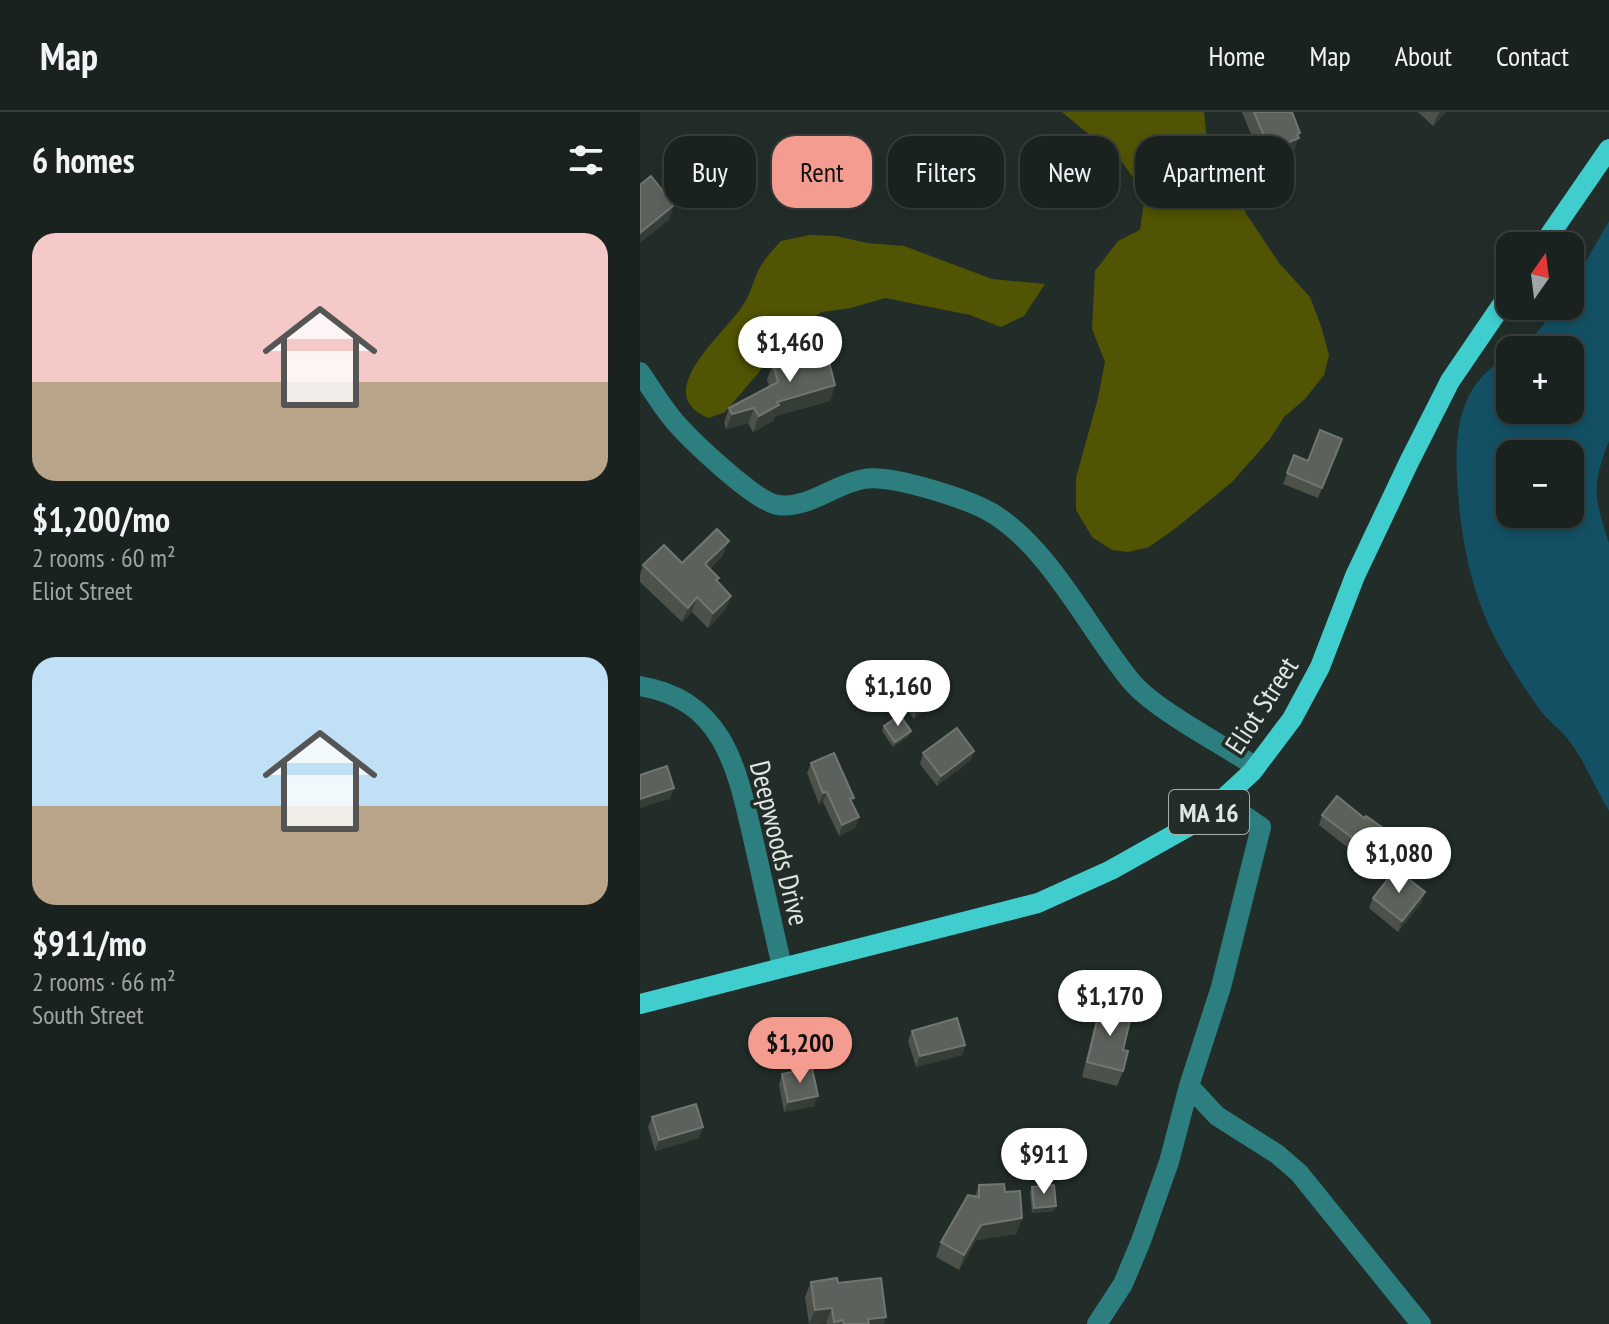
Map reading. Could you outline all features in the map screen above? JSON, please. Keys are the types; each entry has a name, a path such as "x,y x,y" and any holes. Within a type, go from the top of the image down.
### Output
{"main road":[{"path":"1552,232 1609,149"},
{"name":"Eliot Street","path":"640,1004 1038,903 1111,870 1200,820 1256,767 1292,719 1320,667 1355,576 1450,381 1496,314"}],"street":[{"path":"640,372 672,418 753,494 774,505 795,506 863,479 888,479 952,496 992,513 1018,533 1046,563 1133,684 1161,707 1256,767"},
{"name":"Deepwoods Drive","path":"640,686 665,690 699,711 724,743 740,782 782,967"},
{"path":"1097,1324 1123,1284 1169,1162 1189,1086 1221,987 1261,827 1222,800"},
{"path":"1189,1086 1217,1116 1277,1154 1299,1173 1421,1324"}],"shaded area":[{"path":"1062,112 1204,112 1206,136 1135,136 1135,181 1119,160 1119,136 1091,136"},
{"path":"1143,208 1243,208 1279,263 1310,297 1329,355 1324,375 1305,399 1284,417 1270,439 1232,482 1149,547 1128,552 1112,550 1092,537 1076,510 1076,478 1105,362 1092,329 1095,271 1118,241 1140,230"},
{"path":"810,235 904,246 992,279 1045,284 1024,316 1001,327 970,315 885,298 822,312 799,325 725,412 709,418 692,407 686,394 688,379 696,363 743,305 760,267 781,241"}],"water":[{"path":"1609,221 1609,441 1599,470 1597,492 1609,543 1609,811 1573,746 1544,715 1509,664 1493,634 1479,600 1462,530 1458,493 1458,433 1468,397 1492,367 1496,365 1496,424 1584,424 1584,336 1534,336 1547,320 1584,320 1584,265"}],"building":[{"path":"1254,112 1292,112 1299,138 1264,136"},
{"path":"651,176 664,192 664,208 670,208 640,233 640,185"},
{"path":"806,354 808,362 821,358 823,364 829,362 835,385 777,402 779,405 759,416 754,408 732,414 729,408 778,382 773,364"},
{"path":"1320,430 1342,439 1322,488 1287,473 1294,455 1308,461"},
{"path":"717,529 729,541 705,564 731,596 713,613 697,597 688,608 643,565 664,545 682,563"},
{"path":"932,671 944,687 918,708 905,693"},
{"path":"900,715 911,731 895,742 884,726"},
{"path":"957,728 974,751 941,776 923,753"},
{"path":"834,753 859,817 842,825 827,792 823,793 811,763"},
{"path":"667,766 674,788 640,799 640,775"},
{"path":"1337,796 1364,818 1366,816 1386,830 1370,851 1322,815"},
{"path":"1396,869 1425,892 1402,921 1373,898"},
{"path":"1101,1004 1132,1012 1123,1050 1128,1051 1123,1071 1087,1062"},
{"path":"957,1018 965,1045 920,1056 912,1031"},
{"path":"812,1068 818,1096 788,1102 782,1074"},
{"path":"696,1104 703,1127 659,1140 652,1117"},
{"path":"1004,1184 1005,1192 1020,1191 1022,1218 981,1225 964,1255 941,1242 968,1195 979,1197 979,1185"},
{"path":"1054,1185 1056,1206 1034,1208 1032,1187"},
{"path":"837,1278 838,1283 881,1278 886,1317 868,1319 869,1324 844,1324 843,1320 834,1322 832,1308 815,1310 811,1282"}]}
